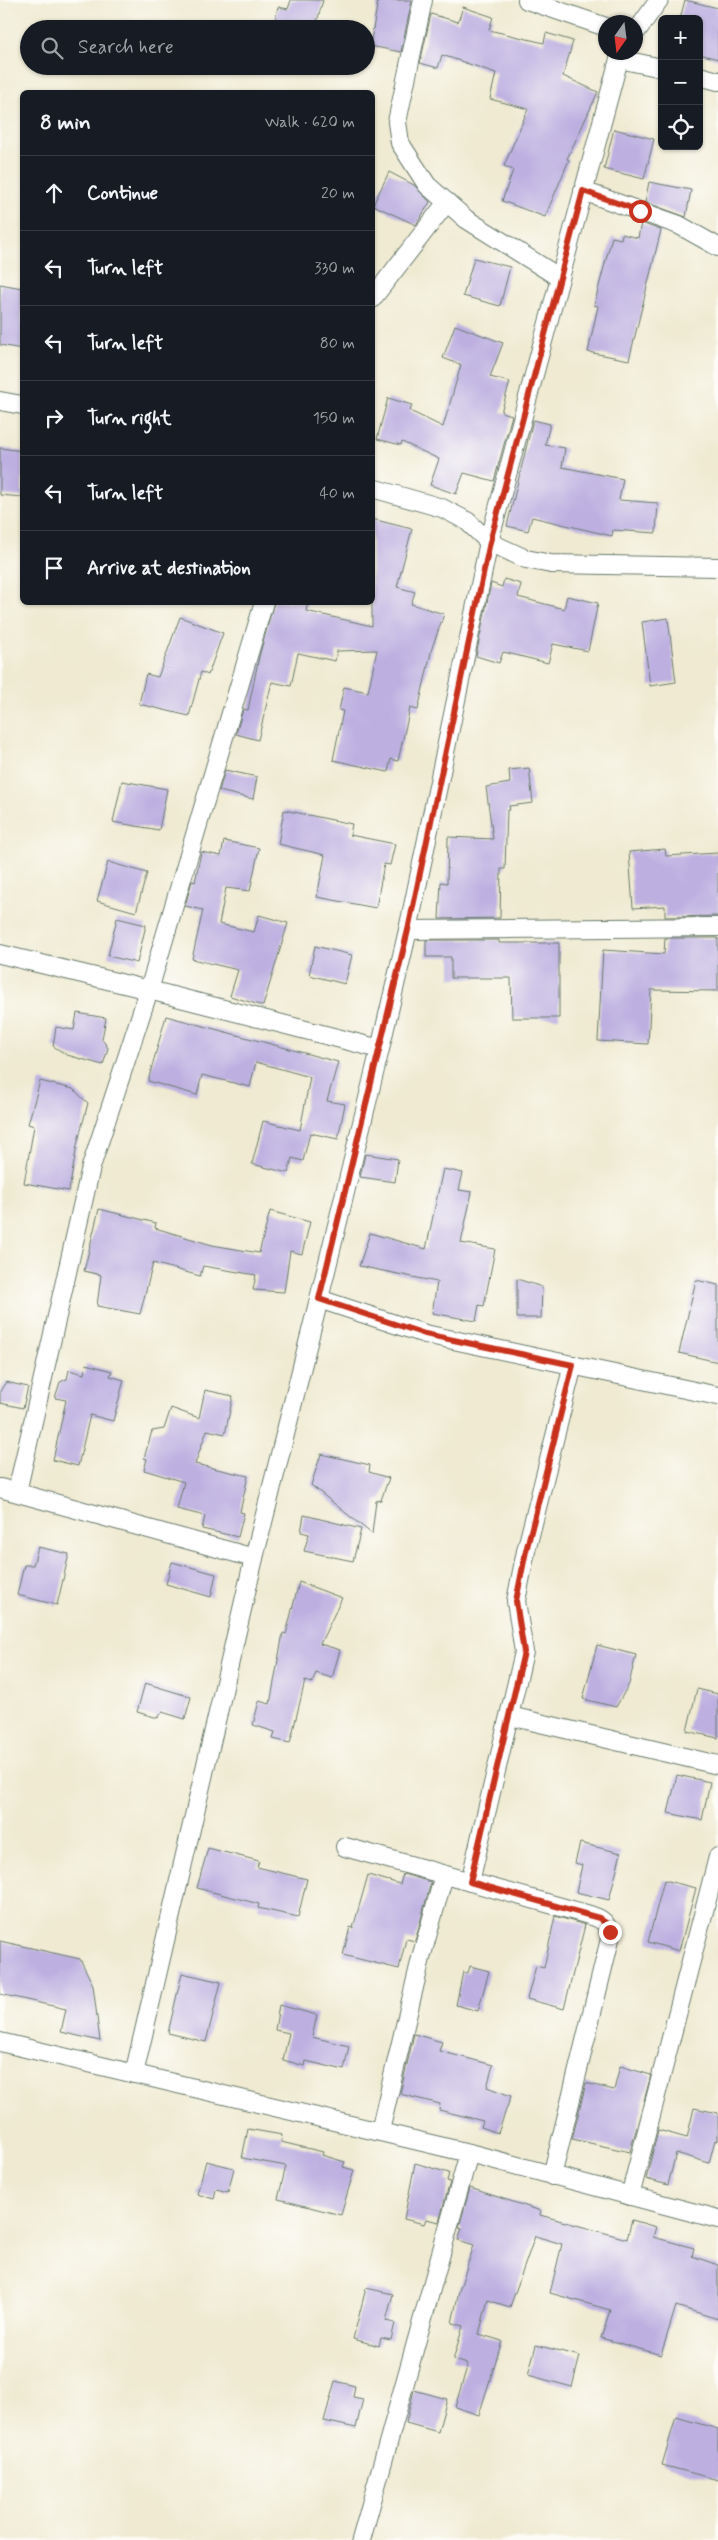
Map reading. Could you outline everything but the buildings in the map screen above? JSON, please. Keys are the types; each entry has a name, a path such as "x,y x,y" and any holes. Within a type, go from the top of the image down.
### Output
{"street":[{"path":"423,0 406,71 397,132 400,143 427,185 466,219 560,278"},
{"path":"527,0 598,24"},
{"path":"643,22 659,0"},
{"path":"134,2074 254,1558 408,930 490,542 583,191 620,60"},
{"path":"635,60 658,67"},
{"path":"703,77 718,80"},
{"path":"583,191 679,225 718,247"},
{"path":"375,295 447,202"},
{"path":"0,401 20,405"},
{"path":"375,489 442,508 467,521 490,542 526,560 551,564 718,567"},
{"path":"254,1558 8,1490 91,1166 149,990 263,605"},
{"path":"408,930 718,927"},
{"path":"0,954 380,1049"},
{"path":"319,1299 425,1334 718,1396"},
{"path":"470,1882 524,1652 516,1601 526,1551 573,1365"},
{"path":"510,1716 718,1765"},
{"path":"345,1847 599,1918 607,1924 610,1932 552,2176"},
{"path":"630,2196 718,1857"},
{"path":"380,2132 411,1997 444,1875"},
{"path":"0,2042 469,2153 718,2219"},
{"path":"361,2540 469,2153"}],"route":[{"path":"610,1932 607,1924 599,1918 470,1882 520,1676 524,1652 522,1629 516,1601 526,1551 573,1365 425,1334 319,1299 408,930 490,542 583,191 640,211"}]}
